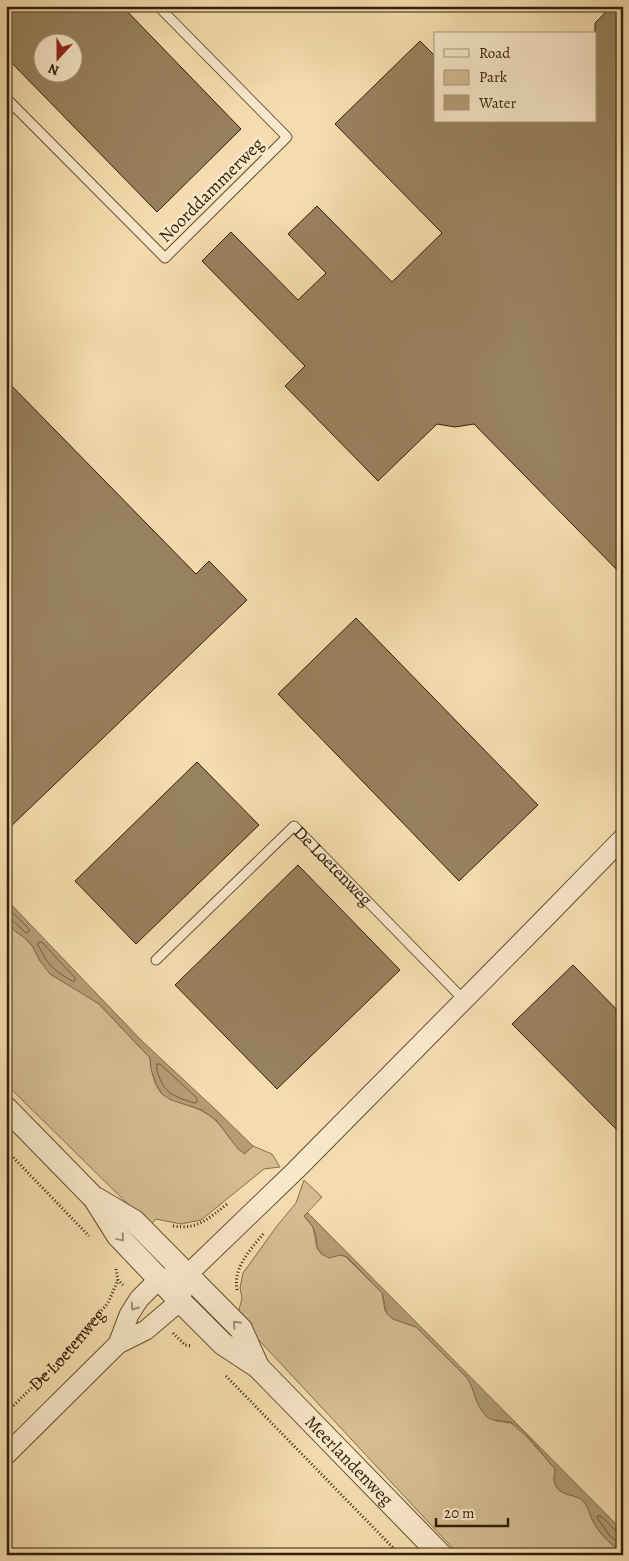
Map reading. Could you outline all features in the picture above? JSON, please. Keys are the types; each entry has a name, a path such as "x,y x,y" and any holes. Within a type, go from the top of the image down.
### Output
{"street":[{"path":"180,1301 187,1275 296,1170 623,838"},
{"name":"Meerlandenweg","path":"6,1108 94,1198 118,1236 180,1301 223,1344 258,1367 441,1555"},
{"name":"Meerlandenweg","path":"94,1198 134,1221 241,1329 258,1367"},
{"path":"160,1279 187,1275"},
{"name":"De Loetenweg","path":"118,1344 128,1315 139,1300 160,1279"},
{"name":"De Loetenweg","path":"6,1455 118,1344 146,1330 180,1301"}],"lane":[{"name":"Noorddammerweg","path":"6,98 165,258 287,137 158,6"},
{"name":"De Loetenweg","path":"156,960 294,826 464,1000"}],"path":[{"path":"147,1234 157,1226 164,1224 182,1227 202,1223 233,1200"},
{"path":"227,1315 236,1305 238,1298 237,1274 241,1263 269,1227"},
{"name":"De Loetenweg","path":"6,1413 58,1362 108,1303 118,1280"}],"green space":[{"path":"6,921 33,947 40,961 99,1004 150,1058 155,1082 162,1094 202,1111 212,1118 245,1154 253,1146 272,1154 280,1167 264,1169 201,1220 181,1224 156,1219 152,1223 141,1217 6,1084"},
{"path":"304,1180 322,1197 304,1216 313,1227 317,1248 322,1255 341,1255 346,1257 382,1293 385,1311 393,1319 416,1327 467,1378 472,1386 476,1400 496,1421 511,1423 528,1438 555,1469 554,1481 557,1488 584,1501 598,1529 609,1542 623,1552 623,1555 459,1555 244,1324 238,1314 242,1298 240,1288 243,1273 296,1203"}],"water":[{"path":"6,899 142,1041 253,1146 245,1154 238,1149 217,1121 202,1110 171,1100 162,1094 151,1069 150,1058 99,1004 50,974 40,961 33,947 6,921"},
{"path":"308,1213 623,1531 623,1552 609,1542 601,1533 583,1501 557,1488 554,1481 555,1469 522,1431 512,1423 486,1416 482,1412 467,1378 416,1327 393,1319 387,1314 382,1293 347,1257 341,1255 329,1258 320,1251 313,1228 304,1216"}],"building":[{"path":"6,6 122,6 241,129 157,212 6,57"},
{"path":"612,6 623,6 623,576 474,424 455,427 437,424 378,481 285,386 305,366 202,261 231,232 298,300 326,273 288,234 317,206 392,282 442,233 335,124 420,41 434,55 434,122 596,122 595,23"},
{"path":"6,380 196,574 209,561 247,600 6,831"},
{"path":"356,618 538,805 459,881 278,694"},
{"path":"197,762 259,825 136,944 75,881"},
{"path":"298,865 400,970 277,1089 175,985"},
{"path":"573,965 623,1016 623,1136 512,1024"}]}
